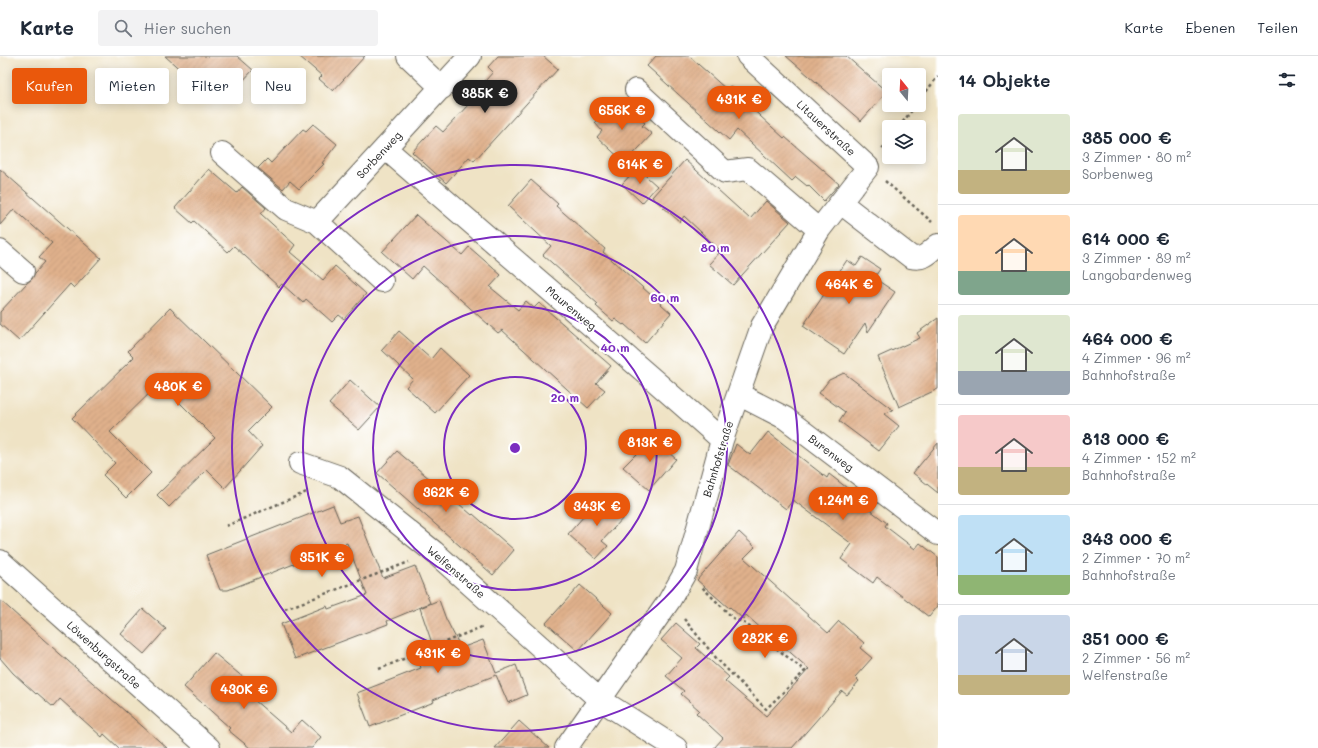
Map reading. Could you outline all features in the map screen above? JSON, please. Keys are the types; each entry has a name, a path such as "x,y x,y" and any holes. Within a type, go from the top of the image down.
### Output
{"street":[{"path":"408,56 442,88"},
{"name":"Sorbenweg","path":"317,222 470,56"},
{"name":"Litauerstraße","path":"748,56 868,167"},
{"path":"636,90 724,172 748,169 819,230"},
{"name":"Maurenweg","path":"385,148 616,346 722,440"},
{"path":"222,153 286,209 317,222 382,281"},
{"name":"Bahnhofstraße","path":"566,748 668,601 686,571 722,440 762,326 819,230 868,167"},
{"path":"841,203 911,257 918,259 924,257 938,245"},
{"path":"0,250 23,271"},
{"name":"Burenweg","path":"738,394 785,418 938,534"},
{"name":"Welfenstraße","path":"300,463 340,477 434,552 599,699 676,748"},
{"name":"Löwenburgstraße","path":"0,561 209,748"}],"path":[{"path":"926,92 938,76"},
{"path":"904,120 911,112"},
{"path":"868,167 932,222"},
{"path":"226,526 340,477"},
{"path":"285,609 434,552"},
{"path":"668,601 717,658 766,709 805,671 746,624 733,618 686,571"},
{"path":"379,669 506,617"}],"building":[{"path":"165,56 237,56 251,68 251,72 243,81 243,68 178,68"},
{"path":"299,56 365,56 333,91 319,79 322,76"},
{"path":"498,56 543,56 558,69 474,161 469,157 446,183 412,152 436,126 443,132 481,91 478,89 493,72 488,67"},
{"path":"656,56 689,56 727,90 730,86 749,104 748,105 784,138 785,137 839,184 824,201 808,185 807,186 796,177 792,181 737,130 729,140 647,66"},
{"path":"786,56 846,56 882,88 882,98 861,121"},
{"path":"615,101 624,110 626,107 645,123 642,126 652,134 625,163 597,137 602,131 595,123"},
{"path":"313,124 337,144 322,163 324,164 299,189 290,181 283,189 258,168 267,159 271,163 303,129 306,131"},
{"path":"685,160 750,219 766,201 790,222 733,285 709,264 721,251 684,216 680,222 652,197"},
{"path":"637,168 657,186 642,203 622,184"},
{"path":"0,169 101,258 74,288 70,284 19,341 0,324 0,312 32,279 35,273 45,262 39,257 52,243 14,209 0,225"},
{"path":"209,169 237,193 242,187 266,208 261,214 295,245 290,252 323,280 335,266 366,294 344,319 339,315 332,322 306,299 303,303 282,284 279,287 234,246 228,252 194,221 192,223 175,208"},
{"path":"531,180 558,204 556,206 605,249 603,252 671,313 645,343 624,324 623,325 615,319 613,321 596,306 598,304 543,255 551,246 508,206"},
{"path":"416,215 462,255 469,247 501,275 490,287 518,310 526,301 534,308 539,303 611,366 596,383 605,390 588,408 502,330 498,333 423,266 412,279 382,252"},
{"path":"862,257 880,269 874,278 895,292 868,332 865,323 844,354 803,326 847,260 856,266"},
{"path":"170,308 272,407 248,431 262,446 225,488 207,470 169,507 157,495 215,438 160,383 110,432 151,473 126,498 103,475 115,463 72,418 134,357 128,351"},
{"path":"938,318 938,389 899,407 878,357 920,338 917,333"},
{"path":"399,331 431,359 440,348 469,375 435,413 406,387 413,379 382,350"},
{"path":"844,373 893,410 884,414 899,426 879,451 839,421 845,412 819,393 829,380"},
{"path":"350,380 380,407 359,430 329,404"},
{"path":"768,432 827,478 829,474 860,498 858,501 887,523 885,526 915,549 920,543 938,557 938,606 929,617 877,577 873,583 841,559 852,544 793,500 786,509 728,465 736,444 750,455"},
{"path":"650,436 676,459 649,490 623,467 639,451 638,450"},
{"path":"938,443 938,493 913,473"},
{"path":"397,451 514,550 493,575 377,473"},
{"path":"602,496 625,516 602,541 608,546 596,559 568,534"},
{"path":"333,505 340,522 358,516 383,578 415,566 430,603 387,621 388,624 295,659 281,624 327,606 328,609 367,595 347,543 228,590 220,590 206,555"},
{"path":"739,532 755,547 744,558 828,633 839,621 864,643 860,648 872,658 855,677 859,681 847,695 842,691 792,748 714,748 723,738 696,713 699,710 681,694 684,691 666,676 682,658 661,640 676,623 700,644 696,648 729,677 725,681 766,716 809,669 746,615 743,619 697,580"},
{"path":"580,585 612,613 578,651 546,623"},
{"path":"0,600 167,748 119,748 104,734 102,737 60,699 53,707 37,693 36,694 13,673 0,658"},
{"path":"439,600 446,619 461,648 483,640 496,673 516,665 527,695 508,703 496,675 433,700 434,702 370,727 357,693 421,668 420,665 437,658 420,608"},
{"path":"143,609 166,629 144,654 121,634"},
{"path":"214,653 245,679 239,687 291,732 302,720 321,737 312,748 250,748 228,730 230,728 184,687"},
{"path":"519,721 549,748 495,748"}]}
